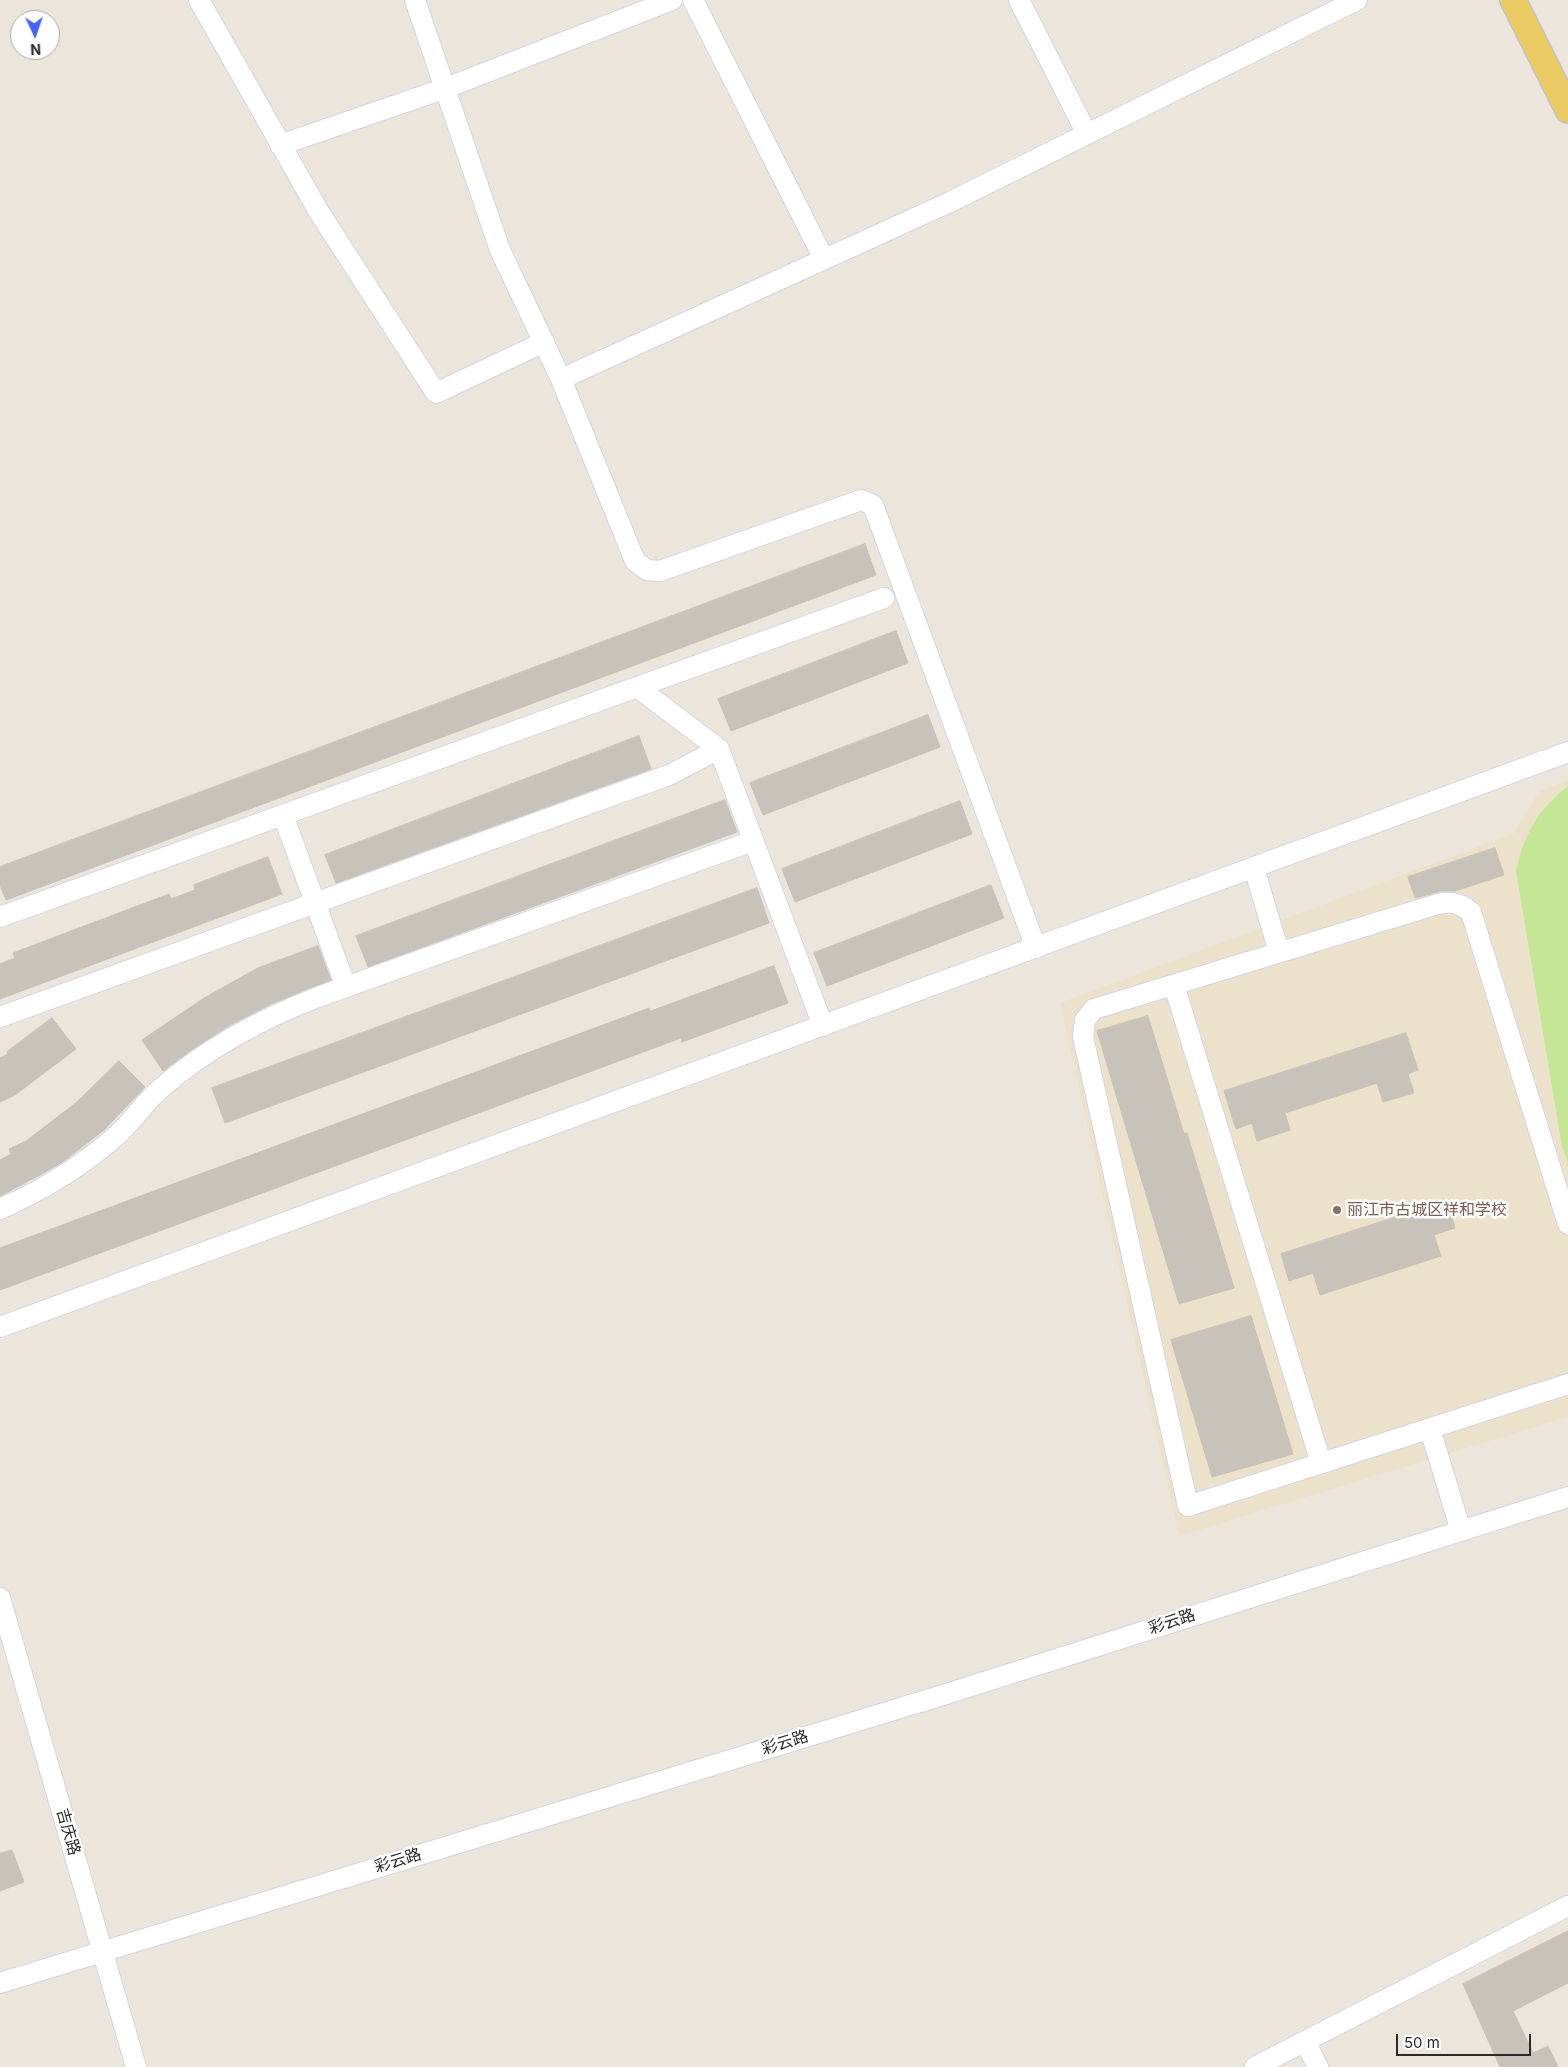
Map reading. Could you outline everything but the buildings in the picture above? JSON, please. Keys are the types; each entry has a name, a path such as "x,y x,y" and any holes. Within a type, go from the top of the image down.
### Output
{"main road":[{"path":"1513,0 1568,110"}],"street":[{"path":"199,0 319,212 436,393 544,342"},
{"path":"415,0 500,250 561,379 631,555 640,567 647,570 666,570 861,500 873,505 1036,948"},
{"path":"280,145 446,88 672,0"},
{"path":"693,0 824,259"},
{"path":"1019,0 1087,134"},
{"path":"561,379 950,202 1357,0"},
{"path":"0,917 884,598"},
{"path":"637,687 719,749 822,1026"},
{"path":"0,1017 669,775 719,749"},
{"path":"0,1327 1568,752"},
{"path":"283,815 346,987"},
{"path":"0,1209 48,1186 93,1156 139,1114 158,1090 210,1051 264,1020 346,987 753,841"},
{"path":"1254,868 1279,952"},
{"path":"1568,1224 1471,912 1466,907 1452,902 1438,904 1094,1009 1085,1020 1083,1037 1188,1506 1568,1384"},
{"path":"1174,985 1321,1463"},
{"path":"1430,1429 1461,1531"},
{"name":"彩云路","path":"0,1983 933,1698 1568,1497"},
{"name":"吉庆路","path":"0,1598 136,2067"},
{"path":"1255,2067 1568,1906"},
{"path":"1305,2042 1318,2067"}],"shaded area":[{"name":"丽江市古城区祥和学校","path":"1568,780 1568,1417 1179,1536 1060,1003 1514,833 1539,791"}],"green space":[{"path":"1568,786 1568,1163 1562,1146 1516,871 1523,846 1534,824 1549,804"}],"place":[{"name":"丽江市古城区祥和学校","path":"1337,1210"}]}
